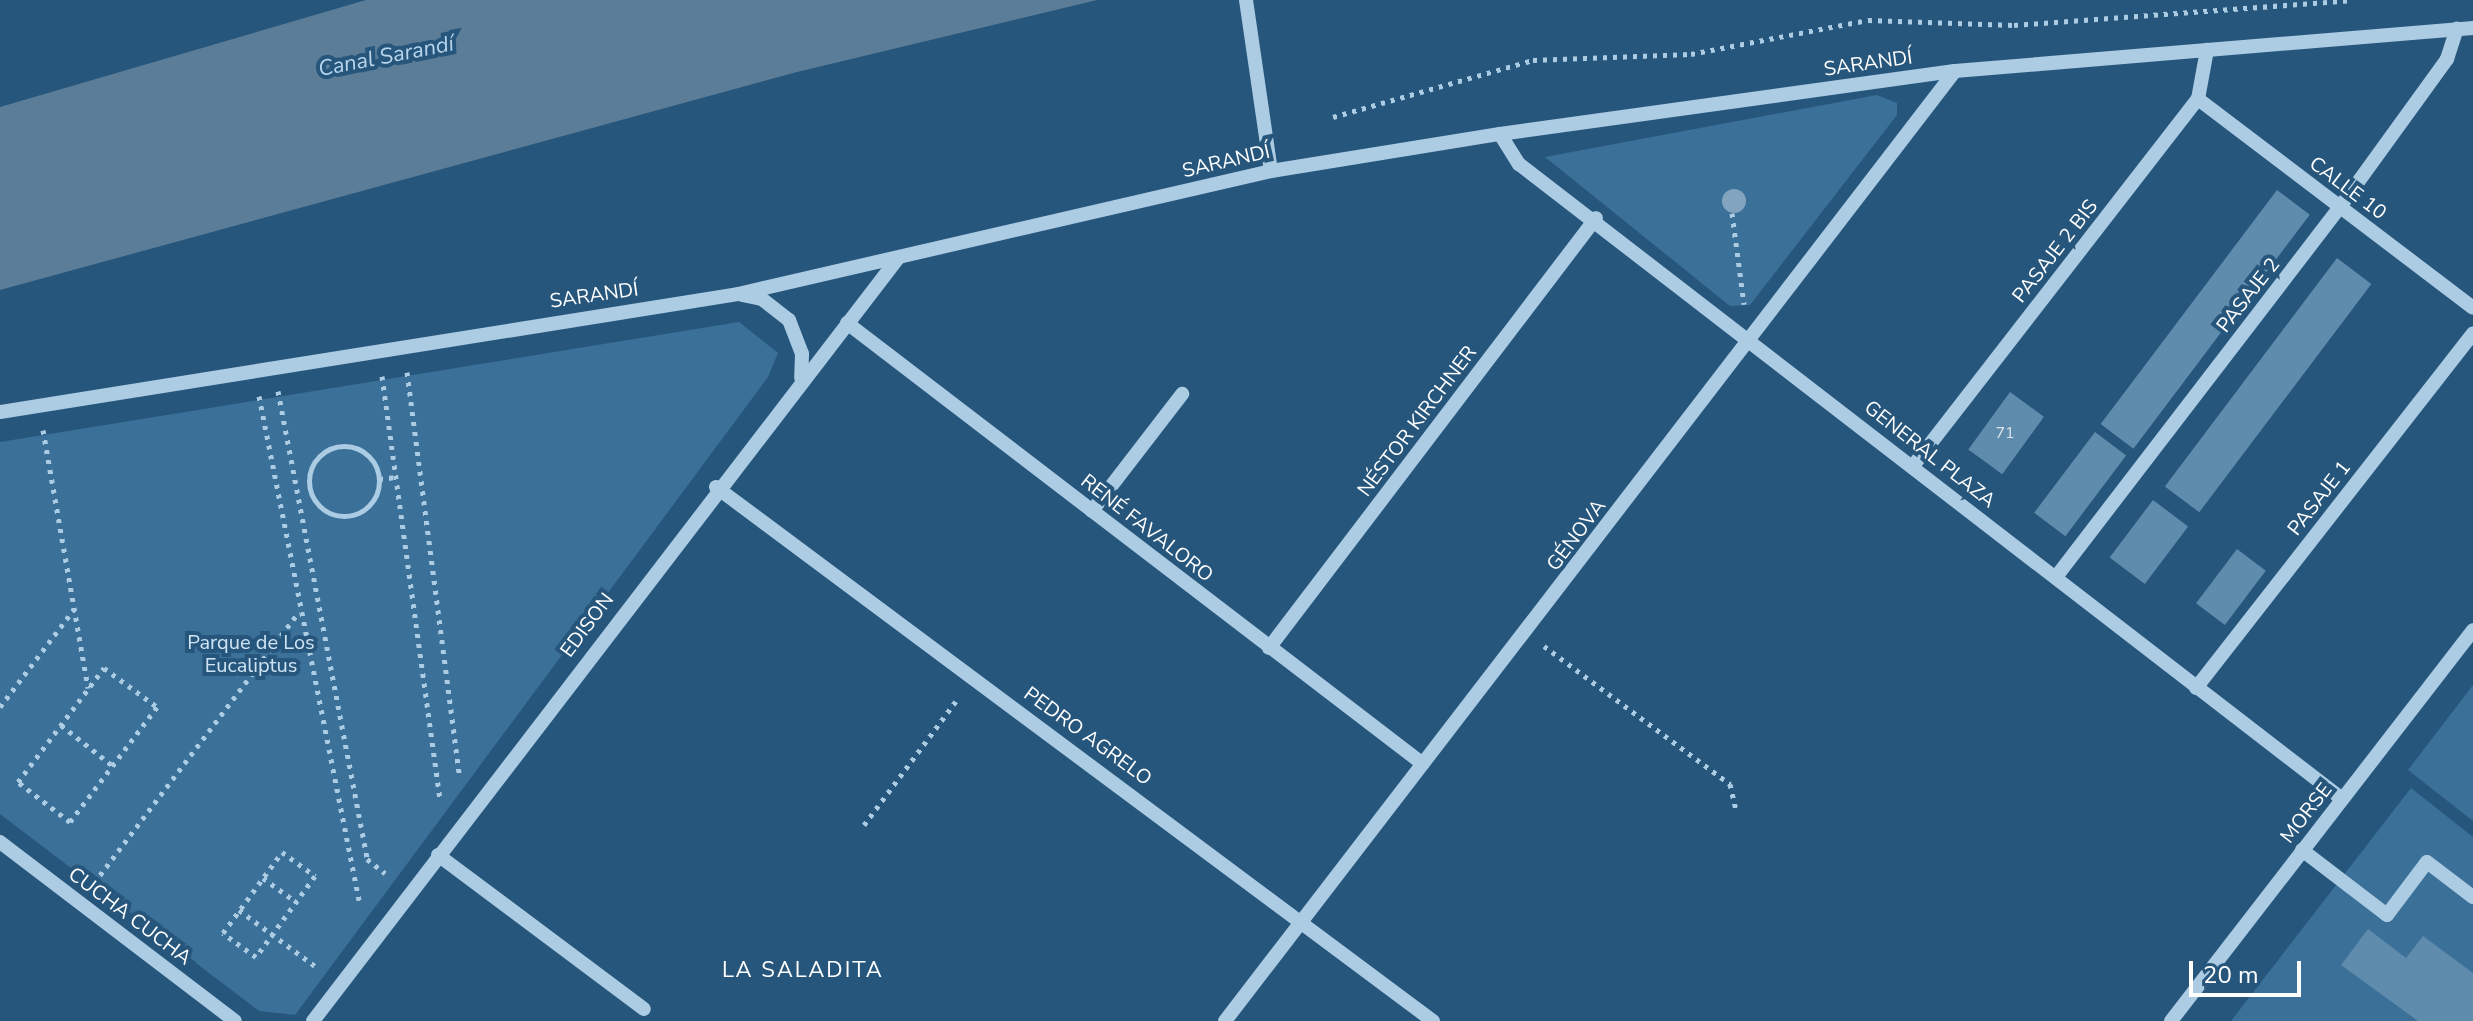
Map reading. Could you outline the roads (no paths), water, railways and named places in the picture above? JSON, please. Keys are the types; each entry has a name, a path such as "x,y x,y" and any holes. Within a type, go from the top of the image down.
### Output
{"street":[{"path":"1246,0 1271,171"},
{"name":"SARANDÍ","path":"0,412 403,343 738,294 1271,171 1500,134 1955,71 2473,28"},
{"name":"PASAJE 2","path":"2056,577 2340,207 2447,59 2457,29"},
{"name":"PASAJE 2 BIS","path":"1913,466 2198,99 2207,50"},
{"name":"GÉNOVA","path":"1225,1021 1527,633 1955,71"},
{"name":"CALLE 10","path":"2198,99 2473,308"},
{"name":"GENERAL PLAZA","path":"1500,134 1519,164 1596,218 2342,799"},
{"name":"NÉSTOR KIRCHNER","path":"1269,648 1596,218"},
{"name":"EDISON","path":"313,1021 716,487 898,258"},
{"path":"738,294 762,299 789,320 802,354 801,378"},
{"name":"RENÉ FAVALORO","path":"847,323 1423,764"},
{"name":"PASAJE 1","path":"2196,688 2473,333"},
{"path":"1092,511 1182,394"},
{"name":"PEDRO AGRELO","path":"716,487 1303,919 1433,1021"},
{"name":"MORSE","path":"2171,1021 2473,630"},
{"name":"CUCHA CUCHA","path":"0,842 235,1021"},
{"path":"2302,850 2387,915 2427,862 2473,897"},
{"path":"438,855 644,1009"}],"water":[{"name":"Canal Sarandí","path":"366,0 1097,0 797,72 0,290 0,107"}],"district":[{"name":"LA SALADITA","path":"803,971"}],"park label":[{"name":"Parque de Los Eucaliptus","path":"251,654"}]}
